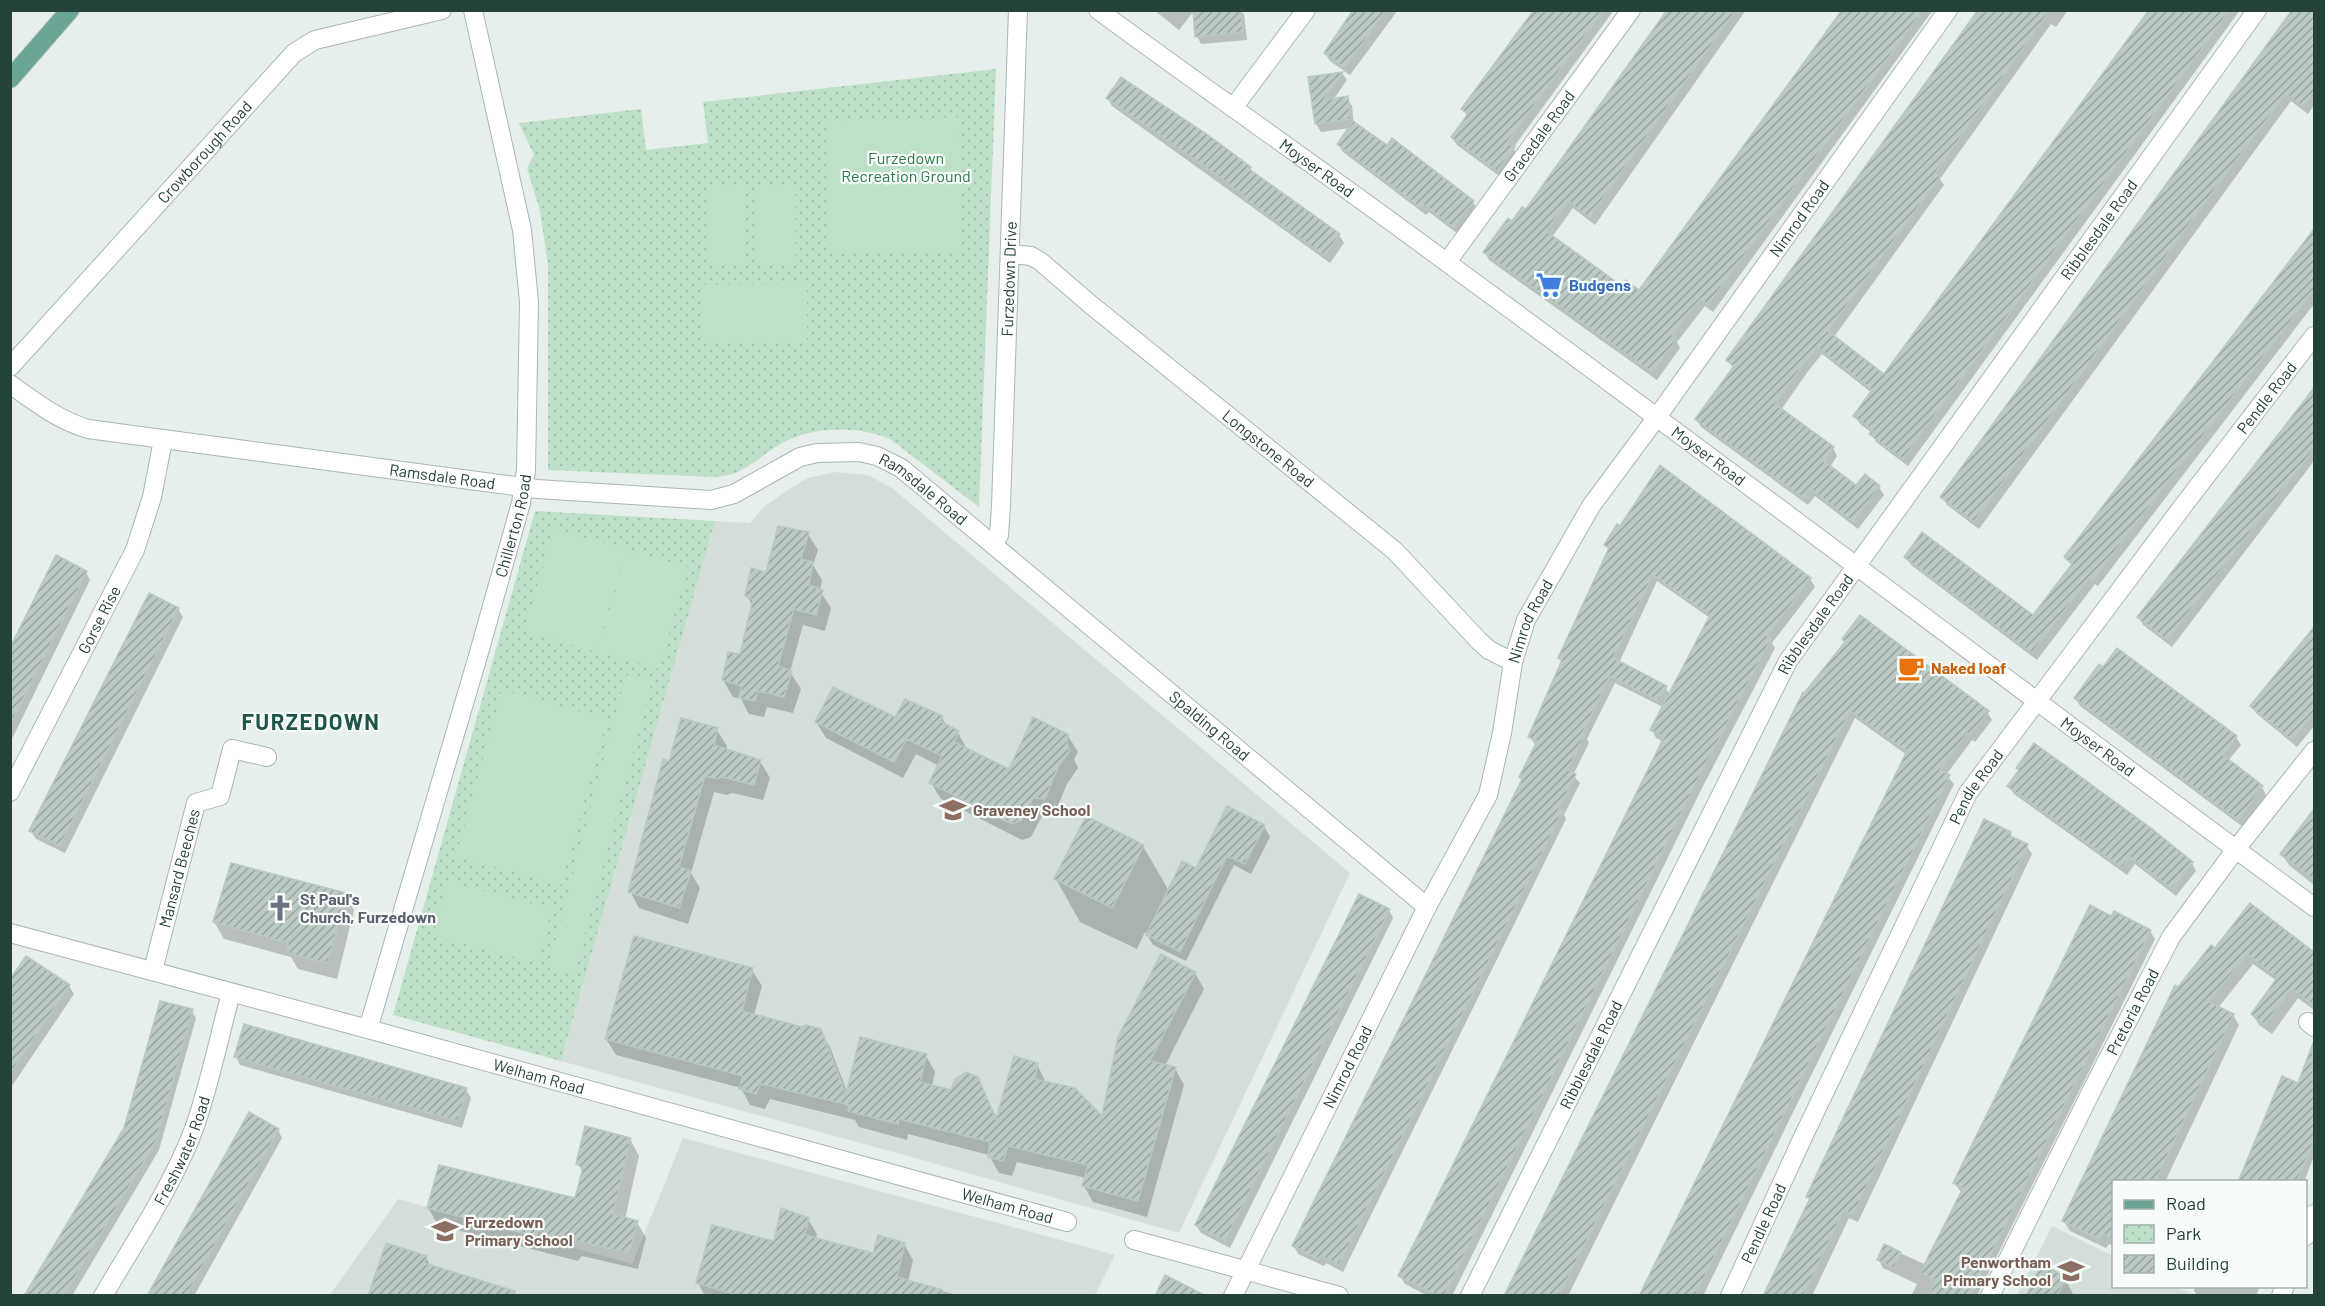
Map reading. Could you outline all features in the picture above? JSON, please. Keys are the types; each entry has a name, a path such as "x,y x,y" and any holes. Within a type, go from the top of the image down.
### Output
{"main road":[{"path":"10,78 70,10"}],"street":[{"name":"Crowborough Road","path":"10,367 303,45 315,40 442,10"},
{"name":"Chillerton Road","path":"368,1029 481,645 526,470 529,302 522,230 473,10"},
{"name":"Furzedown Drive","path":"993,545 999,535 1001,506 1018,10"},
{"name":"Moyser Road","path":"1098,10 1447,262 1858,567 2035,702 2314,907"},
{"path":"1233,108 1306,10"},
{"name":"Gracedale Road","path":"1447,262 1631,10"},
{"name":"Nimrod Road","path":"1233,1296 1427,907 1488,795 1502,733 1513,662 1526,620 1591,506 1948,10"},
{"name":"Ribblesdale Road","path":"1470,1296 1788,661 1858,567 2257,10"},
{"name":"Longstone Road","path":"1010,254 1031,255 1040,261 1395,551 1479,641 1489,650 1513,662"},
{"name":"Pendle Road","path":"1730,1296 1958,812 1982,773 2035,702 2314,336"},
{"name":"Ramsdale Road","path":"10,384 71,424 88,429 523,488 711,500 734,494 800,457 822,452 859,452 877,456 901,468 993,545"},
{"name":"Gorse Rise","path":"10,792 135,550 152,497 163,440"},
{"name":"Spalding Road","path":"993,545 1427,907"},
{"name":"Mansard Beeches","path":"153,970 196,803 220,796 232,748 267,757"},
{"name":"Pretoria Road","path":"1990,1296 2171,937 2236,849 2314,752"},
{"name":"Welham Road","path":"11,933 1067,1222"},
{"name":"Freshwater Road","path":"104,1296 164,1191 185,1149 195,1125 231,993"},
{"path":"2307,1233 2314,1214"},
{"path":"1134,1240 1339,1296"}],"shaded area":[{"name":"Graveney School","path":"834,472 868,475 892,488 1350,873 1179,1233 561,1061 715,521 750,523 764,507 786,491 808,478"},
{"path":"683,1138 1115,1255 1095,1295 329,1296 398,1199 632,1264"},
{"name":"Penwortham Primary School","path":"2052,1226 2112,1256 2112,1288 2178,1288 2194,1295 2017,1296"}],"green space":[{"name":"Furzedown Recreation Ground","path":"996,69 979,507 890,439 862,431 833,430 803,434 777,446 738,472 715,477 548,470 548,264 540,211 527,168 534,155 519,123 641,109 646,150 708,143 703,102"},
{"name":"Furzedown Recreation Ground","path":"958,117 962,250 831,254 826,122"},
{"path":"745,185 746,264 708,264 707,186"},
{"path":"758,186 795,186 795,263 757,264"},
{"path":"807,284 807,342 702,343 701,285"},
{"path":"535,511 715,521 561,1061 393,1015"},
{"path":"554,529 626,549 596,652 524,631"},
{"path":"627,550 688,567 659,669 598,652"},
{"path":"626,675 652,681 574,975 548,968"},
{"path":"502,690 607,719 561,885 456,856"},
{"path":"447,881 552,909 537,963 433,936"}],"building":[{"path":"1193,10 1241,10 1243,32 1195,37"},
{"path":"1353,10 1386,10 1345,68 1324,53"},
{"path":"1534,10 1604,10 1507,142 1515,147 1497,171 1451,137 1468,114 1461,109"},
{"path":"1667,10 1736,10 1589,218 1568,201 1546,231 1622,286 1626,280 1639,290 1842,10 1923,10 1708,305 1700,299 1672,335 1677,339 1652,372 1483,252 1508,218 1512,221 1522,207 1526,209"},
{"path":"1978,10 2050,10 1935,173 1940,177 1828,331 1884,374 2149,10 2230,10 1903,459 1869,434 1873,430 1853,416 1872,390 1817,347 1805,362 1775,404 1834,447 1824,461 1856,485 1865,474 1880,486 1853,522 1810,489 1803,498 1695,419 1734,366 1726,360"},
{"path":"2292,10 2314,10 2314,92 2303,107 2286,94 1974,522 1940,497"},
{"path":"1343,72 1324,100 1348,96 1351,119 1315,124 1308,77"},
{"path":"1121,77 1208,135 1251,167 1249,169 1340,234 1325,256 1242,197 1244,195 1197,161 1106,98"},
{"path":"1353,121 1387,145 1392,138 1474,201 1453,227 1424,205 1421,208 1337,144"},
{"path":"2314,229 2314,290 2093,580 2090,577 2032,653 1904,557 1922,532 2033,615 2072,564 2064,557"},
{"path":"2314,388 2314,449 2167,640 2137,617"},
{"path":"1660,465 1811,578 1767,636 1771,639 1698,779 1444,1296 1438,1296 1398,1276 1664,737 1650,730 1710,615 1653,575 1613,658 1667,686 1659,701 1610,676 1583,732 1585,734 1568,770 1576,774 1559,809 1563,810 1339,1265 1321,1256 1319,1259 1292,1246 1522,779 1519,777 1537,741 1528,737 1562,660 1558,658 1609,548 1604,545 1617,524 1620,526"},
{"path":"778,526 809,532 801,559 813,562 809,585 823,590 816,615 794,609 778,666 792,671 784,697 758,691 755,701 738,698 742,686 722,680 728,652 740,654 753,599 745,596 751,568 766,572"},
{"path":"56,555 87,571 10,725 10,648"},
{"path":"149,593 179,608 60,846 29,831"},
{"path":"1860,615 1989,711 1970,735 1967,733 1940,770 1950,775 1695,1296 1639,1296 1907,751 1850,711 1559,1296 1504,1296 1803,692 1845,642 1842,639"},
{"path":"2314,627 2314,713 2292,740 2250,706"},
{"path":"2117,648 2237,736 2223,755 2263,786 2238,820 2074,698 2099,664 2103,667"},
{"path":"833,687 895,717 905,699 943,716 940,721 959,731 954,742 1009,769 1033,717 1069,735 1066,742 1070,751 1058,767 1045,799 1033,798 1022,820 1012,824 929,783 942,756 907,739 894,762 815,722"},
{"path":"681,718 718,728 714,745 761,760 754,785 722,777 717,779 705,776 679,867 691,871 679,908 628,892 663,759 669,761"},
{"path":"2034,743 2151,828 2193,862 2172,889 2130,857 2122,868 2007,786 2019,770 2016,768"},
{"path":"1227,806 1265,825 1245,864 1227,856 1180,952 1146,935 1182,861 1196,868"},
{"path":"2314,809 2314,880 2280,854"},
{"path":"1086,816 1144,845 1112,908 1054,879"},
{"path":"1984,819 2011,832 2010,836 2028,844 1853,1215 1844,1210 1803,1296 1763,1296 1810,1198 1806,1197"},
{"name":"St Paul's Church, Furzedown","path":"231,863 346,893 328,963 287,953 288,943 213,922"},
{"path":"1359,894 1390,909 1225,1241 1195,1225"},
{"path":"2250,903 2314,952 2314,1006 2291,988 2265,1025 2251,1014 2277,978 2247,954 2209,1002 2234,1014 2156,1180 2112,1180 2112,1238 2103,1234 2100,1239 2062,1221 2175,985 2178,987 2211,945 2215,948"},
{"path":"2090,905 2111,916 2114,911 2151,930 1970,1296 1928,1296 1936,1280 1920,1273 1963,1188 1953,1183"},
{"path":"634,936 753,968 742,1011 802,1027 806,1025 821,1029 846,1095 860,1037 927,1054 920,1082 951,1090 955,1079 966,1072 978,1077 996,1119 1014,1056 1038,1063 1035,1079 1075,1088 1102,1116 1118,1037 1161,954 1196,972 1150,1061 1176,1067 1138,1201 1082,1186 1088,1165 1008,1146 1003,1161 988,1157 990,1142 899,1119 898,1124 848,1111 849,1105 761,1084 756,1094 739,1089 743,1076 605,1039"},
{"path":"26,956 70,985 10,1074 10,979"},
{"path":"160,1001 193,1009 156,1141 64,1296 24,1296 124,1128"},
{"path":"244,1024 467,1088 458,1121 234,1057"},
{"path":"2313,1043 2314,1140 2298,1180 2239,1180 2282,1076 2298,1083"},
{"path":"249,1112 279,1129 186,1296 147,1296"},
{"path":"585,1126 631,1138 613,1214 638,1221 629,1253 572,1240 569,1245 427,1208 439,1165 575,1198 583,1168 576,1164"},
{"path":"781,1208 809,1218 805,1235 873,1253 878,1235 905,1243 897,1277 943,1290 942,1296 740,1296 696,1283 712,1225 774,1241"},
{"path":"386,1243 427,1256 424,1263 515,1291 514,1296 368,1296"},
{"path":"1884,1244 1901,1252 1894,1268 1877,1260"},
{"path":"2041,1264 2066,1277 2057,1296 2026,1296"},
{"path":"1165,1275 1206,1296 1155,1296"}],"place":[{"name":"Budgens","path":"1549,285"},
{"name":"Naked loaf","path":"1911,668"},
{"name":"Graveney School","path":"953,810"},
{"name":"St Paul's Church, Furzedown","path":"280,908"},
{"name":"Furzedown Primary School","path":"445,1231"},
{"name":"Penwortham Primary School","path":"2071,1271"}],"district":[{"name":"FURZEDOWN","path":"311,722"}]}
